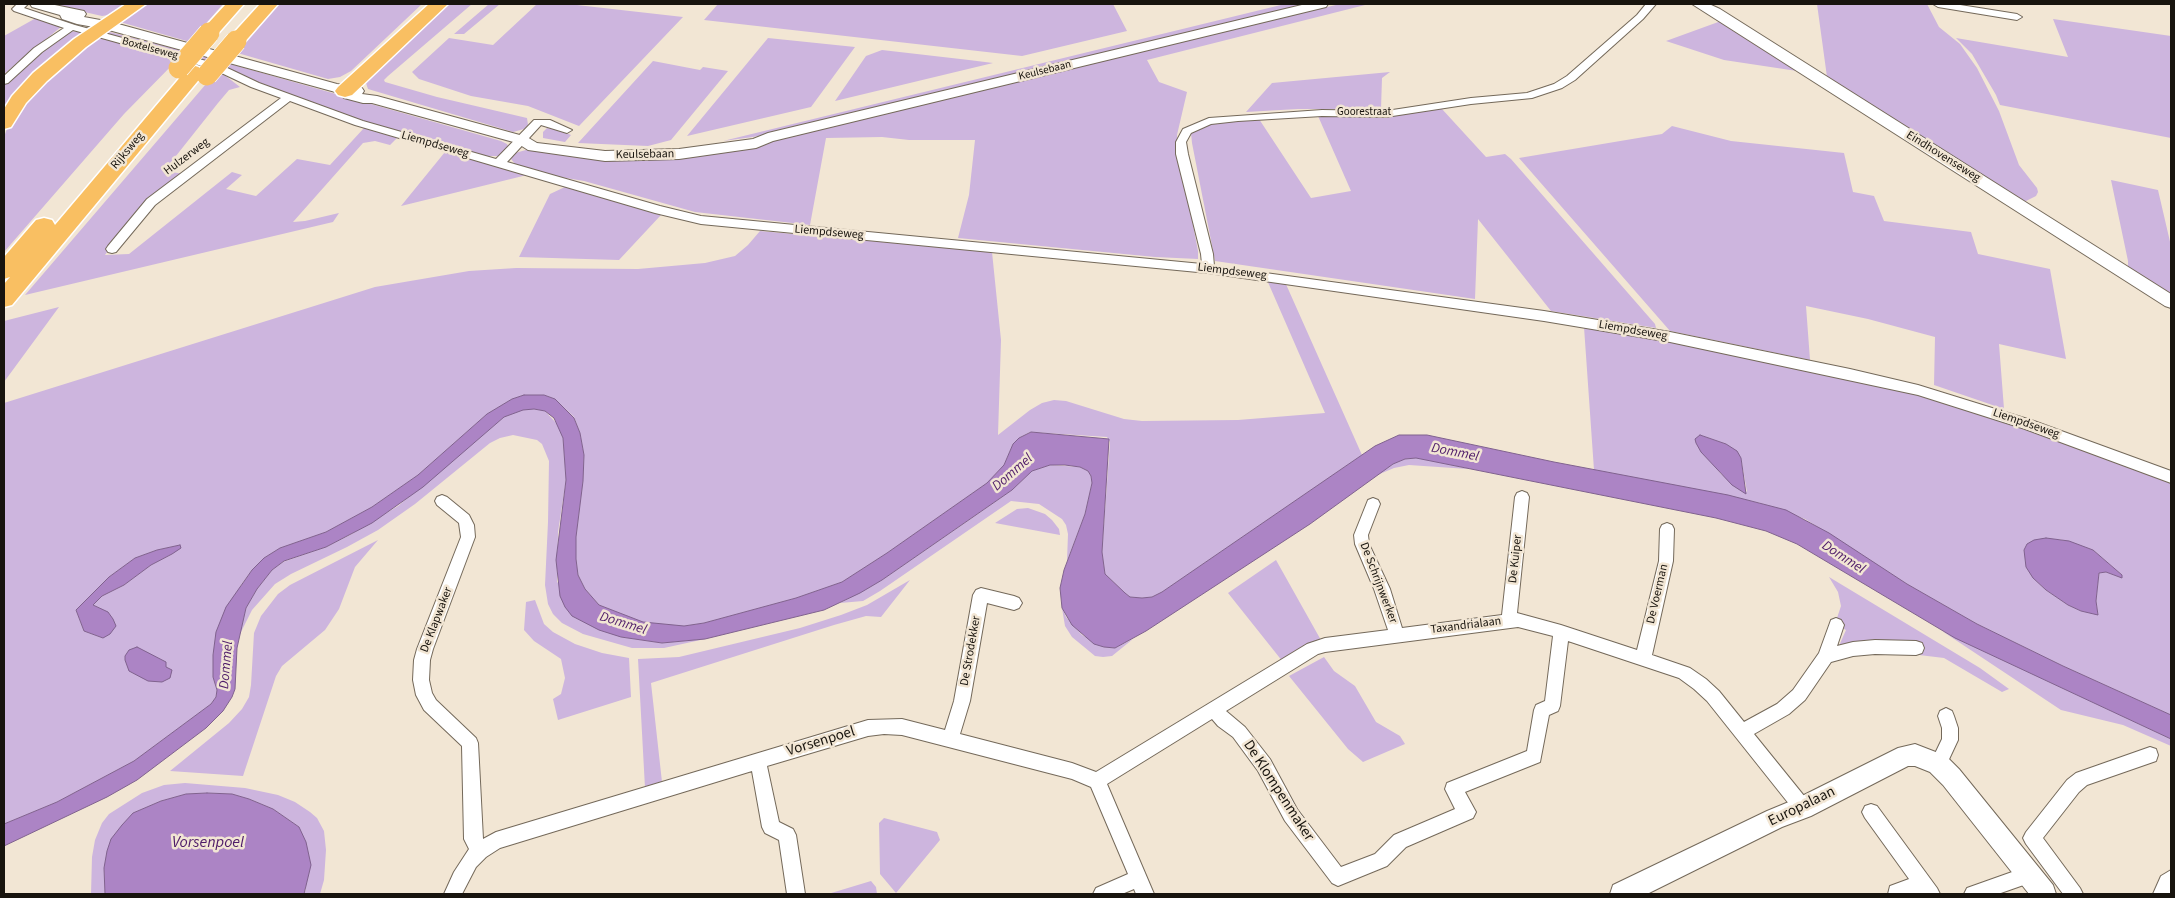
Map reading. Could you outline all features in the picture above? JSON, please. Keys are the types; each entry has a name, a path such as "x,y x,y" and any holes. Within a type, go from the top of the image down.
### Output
{"highway":[{"path":"4,122 19,100 40,77 100,29 137,4"},
{"name":"Rijksweg","path":"223,37 235,4"},
{"name":"Rijksweg","path":"7,296 223,37 254,4"},
{"path":"194,72 223,37 269,4"},
{"path":"340,90 430,4"},
{"path":"340,90 439,4"},
{"name":"Rijksweg","path":"4,271 194,72"}],"main road":[{"name":"Boxtelseweg","path":"36,4 66,13 67,16 100,29 340,90 363,99 372,98"},
{"name":"Keulsebaan","path":"372,98 522,140 534,147 562,152 644,156 723,149 756,143 768,138 1321,4"},
{"name":"Eindhovenseweg","path":"1699,4 1711,8 2171,302"},
{"name":"Europalaan","path":"1622,894 1775,819 1804,808 1906,756 1915,755 1938,764"},
{"path":"1938,764 1951,777 2044,894"}],"street":[{"name":"Boxtelseweg","path":"23,4 17,9 72,27 100,29 217,67 288,98"},
{"name":"Goorestraat","path":"1208,268 1207,254 1182,154 1181,142 1187,131 1209,122 1238,118 1322,113 1386,114 1471,101 1528,96 1558,86 1571,78 1640,18 1651,4"},
{"path":"1938,4 2017,17"},
{"path":"4,81 38,50 72,27"},
{"name":"Liempdseweg","path":"288,98 359,123 659,210 701,220 1208,268 1670,337 1850,374 1962,403 2029,425 2171,477"},
{"name":"Hulzerweg","path":"112,249 151,202 288,98"},
{"path":"498,162 538,122 546,122 567,130"},
{"name":"De Kuiper","path":"1509,620 1522,497"},
{"name":"De Klapwaker","path":"442,501 464,519 467,525 468,536 425,649 422,660 421,680 424,695 430,705 470,743 473,839 480,851"},
{"name":"De Schrijnwerker","path":"1373,504 1361,535 1362,544 1382,589 1397,635"},
{"name":"De Voerman","path":"1643,659 1666,561 1667,528"},
{"name":"De Strodekker","path":"950,739 962,701 980,595 1014,603"},
{"name":"Taxandrialaan","path":"1097,781 1313,649 1327,644 1509,620 1535,623 1684,673 1700,684 1804,808"},
{"path":"1742,732 1783,709 1799,695 1826,656 1836,625"},
{"name":"De Klompenmaker","path":"1214,709 1224,721 1239,732 1264,765 1290,815 1338,877 1381,860 1400,840 1467,812 1453,789 1534,756 1542,710 1552,706 1561,632"},
{"path":"1826,656 1853,649 1875,647 1916,648"},
{"path":"1938,764 1950,740 1950,728 1946,716"},
{"name":"Vorsenpoel","path":"453,894 470,861 480,851 496,842 868,728 884,726 902,727 1072,770 1097,781"},
{"path":"2074,894 2032,838 2073,786 2082,779 2150,755"},
{"path":"758,761 770,828 787,835 796,894"},
{"path":"1097,781 1142,886 1102,894"},
{"path":"1871,812 1927,889"},
{"path":"1972,894 2029,875"},
{"path":"2162,894 2167,882 2171,879"},
{"path":"1896,892 1927,889"}],"shaded area":[{"path":"49,4 131,4 115,14 102,16"},
{"path":"142,4 223,4 190,42 120,22 122,17"},
{"path":"276,4 422,4 351,71 340,77 328,79 234,52"},
{"path":"448,4 472,4 388,76 384,80 385,82 437,97 527,118 528,125 524,129 513,132 368,89 366,83 368,78"},
{"path":"489,4 500,4 464,34 454,34"},
{"path":"537,4 568,4 683,17 579,126 528,106 471,96 419,79 412,72 449,38 493,45"},
{"path":"718,4 1113,4 1127,31 1022,56 704,20"},
{"path":"1285,4 1310,4 805,126 723,141"},
{"path":"1340,4 1369,4 1147,60 1159,82 1187,92 1177,135 1198,259 1155,257 958,238 969,195 975,140 909,140 882,137 826,138 810,225 695,212 584,181 554,176 516,165 511,159 515,153 526,150 588,157 737,149"},
{"path":"1817,4 1927,4 1939,27 1960,44 1977,68 1999,111 2019,165 2037,188 2036,196 2024,202 1827,77"},
{"path":"36,18 62,26 4,74 4,36"},
{"path":"2053,19 2171,36 2171,138 2000,105 1972,54 1956,38 2068,57"},
{"path":"1721,21 1797,71 1724,60 1666,41"},
{"path":"71,31 84,33 23,84 4,107 4,84 36,54"},
{"path":"106,31 185,51 501,141 507,144 509,148 499,156 485,156 369,123 259,83 222,66 101,33"},
{"path":"95,36 179,58 124,114 4,252 4,137 9,123 39,85"},
{"path":"768,38 855,47 811,107 687,136"},
{"path":"882,50 993,63 835,101 866,56"},
{"path":"653,61 700,70 703,67 728,71 671,140 648,146 578,143"},
{"path":"218,70 240,87 229,90 164,171 185,174 139,208 105,255 129,254 232,172 242,175 226,189 256,196 297,159 330,165 364,128 397,138 390,145 375,141 363,143 293,222 339,213 333,222 25,295"},
{"path":"1390,72 1382,78 1381,109 1298,109 1246,112 1272,83"},
{"path":"1442,109 1486,157 1505,154 1511,159 1655,324 1656,328 1551,311 1478,219 1475,299 1215,261 1192,143 1191,133 1194,130 1212,123 1259,119 1311,198 1351,191 1318,116 1379,117"},
{"path":"1672,126 1731,141 1844,153 1853,192 1874,196 1884,221 1971,232 1978,254 2050,269 2066,359 1999,344 2004,409 1934,385 1935,337 1868,319 1806,306 1810,360 1670,331 1519,158 1662,134"},
{"path":"547,128 557,129 571,135 565,142 543,138 543,132"},
{"path":"445,152 495,166 527,175 401,206"},
{"path":"2111,180 2158,190 2171,246 2171,295 2128,268"},
{"path":"565,187 661,215 619,260 519,257 550,194"},
{"path":"760,231 992,252 1001,340 998,435 1030,410 1042,403 1054,400 1066,401 1124,419 1142,421 1238,420 1325,413 1267,280 1285,282 1362,455 1162,592 1152,597 1142,598 1130,597 1105,574 1102,552 1110,442 1107,437 1030,432 1013,444 1004,465 987,483 842,582 796,598 704,623 684,626 663,626 642,622 599,605 585,589 578,575 576,559 576,537 583,481 584,455 580,433 574,417 555,399 544,395 524,395 512,399 487,414 418,475 372,507 326,532 280,548 264,558 241,585 213,655 213,677 217,690 216,697 211,704 134,761 57,802 4,824 4,403 375,287 469,271 516,268 638,269 705,263 735,256","holes":["180,545 172,554 151,565 124,585 102,596 93,605 99,608 103,638 84,631 76,610 109,577 135,558 157,550"]},
{"path":"59,307 4,382 4,321"},
{"path":"1584,327 1670,340 1910,393 2066,442 2171,482 2171,715 2063,666 1977,624 1907,584 1805,519 1760,503 1594,470","holes":["1700,435 1726,444 1741,458 1747,492 1721,474 1714,465","2059,539 2093,550 2122,575 2122,578 2106,572 2099,573 2096,601 2098,614 2081,611 2068,605 2046,590 2033,578"]},
{"path":"524,409 545,411 559,426 563,438 566,480 558,532 557,582 621,637 662,643 705,639 664,648 632,648 583,634 562,623 553,614 548,604 545,585 549,461 542,444 537,440 513,435 490,443 415,504 378,530 275,584 252,610 239,636 246,608 257,589 272,570 283,562 326,547 350,535 398,506 504,417"},
{"path":"1405,459 1429,459 1468,469 1409,465 1394,468 1375,476 1393,464"},
{"path":"1050,465 1080,467 1088,471 1091,476 1092,483 1085,514 1067,561 1068,534 1062,519 1039,504 1011,501 880,591 863,601 840,603 882,580 1012,490 1032,471"},
{"path":"1028,508 1045,514 1059,529 1060,535 995,523 1017,509"},
{"path":"378,540 355,567 339,609 325,630 282,666 276,676 243,776 170,771 229,723 242,709 249,697 251,685 254,633 261,616 278,594 290,585"},
{"path":"1276,560 1322,642 1283,662 1228,593"},
{"path":"1829,577 1980,668 2009,689 2002,692 1944,658 1919,655 1916,646 1838,648 1846,630 1835,624 1841,606 1838,592"},
{"path":"910,580 881,617 866,616 834,625 651,683 662,782 645,788 638,659 679,657 800,628 867,605"},
{"path":"535,600 544,624 553,632 575,644 602,653 629,658 631,697 558,720 553,699 561,694 565,678 561,659 534,641 524,630 526,602"},
{"path":"1062,608 1066,617 1082,635 1104,647 1115,648 1133,639 1112,656 1095,656 1072,637 1065,626"},
{"path":"1942,631 2171,739 2171,746 2123,725 2061,710"},
{"path":"1324,657 1334,671 1355,686 1376,722 1400,736 1405,744 1363,762 1348,749 1289,676"},
{"path":"185,783 245,788 278,795 295,802 310,812 317,818 324,831 326,850 324,880 320,894 304,894 306,889 299,827 273,809 249,799 232,794 207,793 186,794 161,801 133,813 104,868 105,894 91,894 92,857 95,840 102,823 109,814 142,793 164,785"},
{"path":"884,818 937,832 940,840 896,893 880,874 879,823"},
{"path":"871,881 876,887 877,894 828,894"}],"water":[{"name":"Dommel","path":"524,395 544,395 555,399 574,418 580,433 584,455 583,481 576,537 576,559 578,575 585,589 599,605 643,622 684,626 704,623 796,598 842,582 987,483 1004,465 1013,444 1019,438 1031,432 1109,439 1102,552 1105,574 1130,597 1142,598 1152,597 1162,592 1375,446 1399,435 1427,435 1554,462 1728,495 1786,510 1829,533 1907,584 1977,624 2063,666 2171,715 2171,739 1955,638 1797,544 1766,531 1716,518 1416,458 1405,459 1393,464 1310,524 1146,631 1115,648 1094,644 1072,625 1062,608 1060,588 1064,570 1085,514 1092,483 1088,471 1080,467 1065,465 1050,465 1032,471 1012,490 882,580 824,610 705,639 662,643 621,637 599,630 572,616 560,596 556,560 566,480 563,438 554,418 545,411 534,409 523,410 504,417 423,487 372,523 326,547 284,561 272,570 257,589 246,608 237,648 235,689 223,711 206,728 137,780 107,797 4,846 4,824 57,802 134,761 211,704 216,697 217,690 213,677 216,632 226,607 252,570 264,558 280,548 326,532 372,507 418,475 487,414 512,399"},
{"path":"1700,435 1726,444 1737,451 1741,458 1746,494 1732,485 1701,452 1695,439"},
{"path":"2046,538 2069,541 2093,550 2122,575 2122,578 2106,572 2099,573 2096,601 2098,615 2081,611 2068,605 2046,590 2033,578 2026,567 2024,550 2027,544 2034,540"},
{"path":"180,545 181,548 151,565 124,585 102,596 93,605 108,612 113,619 116,626 110,634 103,638 84,631 76,610 109,577 135,558 157,550"},
{"path":"137,647 166,662 166,667 172,670 170,678 162,682 148,681 129,671 125,656 129,650"},
{"name":"Vorsenpoel","path":"186,794 232,794 249,799 273,809 299,827 306,842 311,865 304,894 105,894 104,868 111,839 133,813 161,801"}]}
